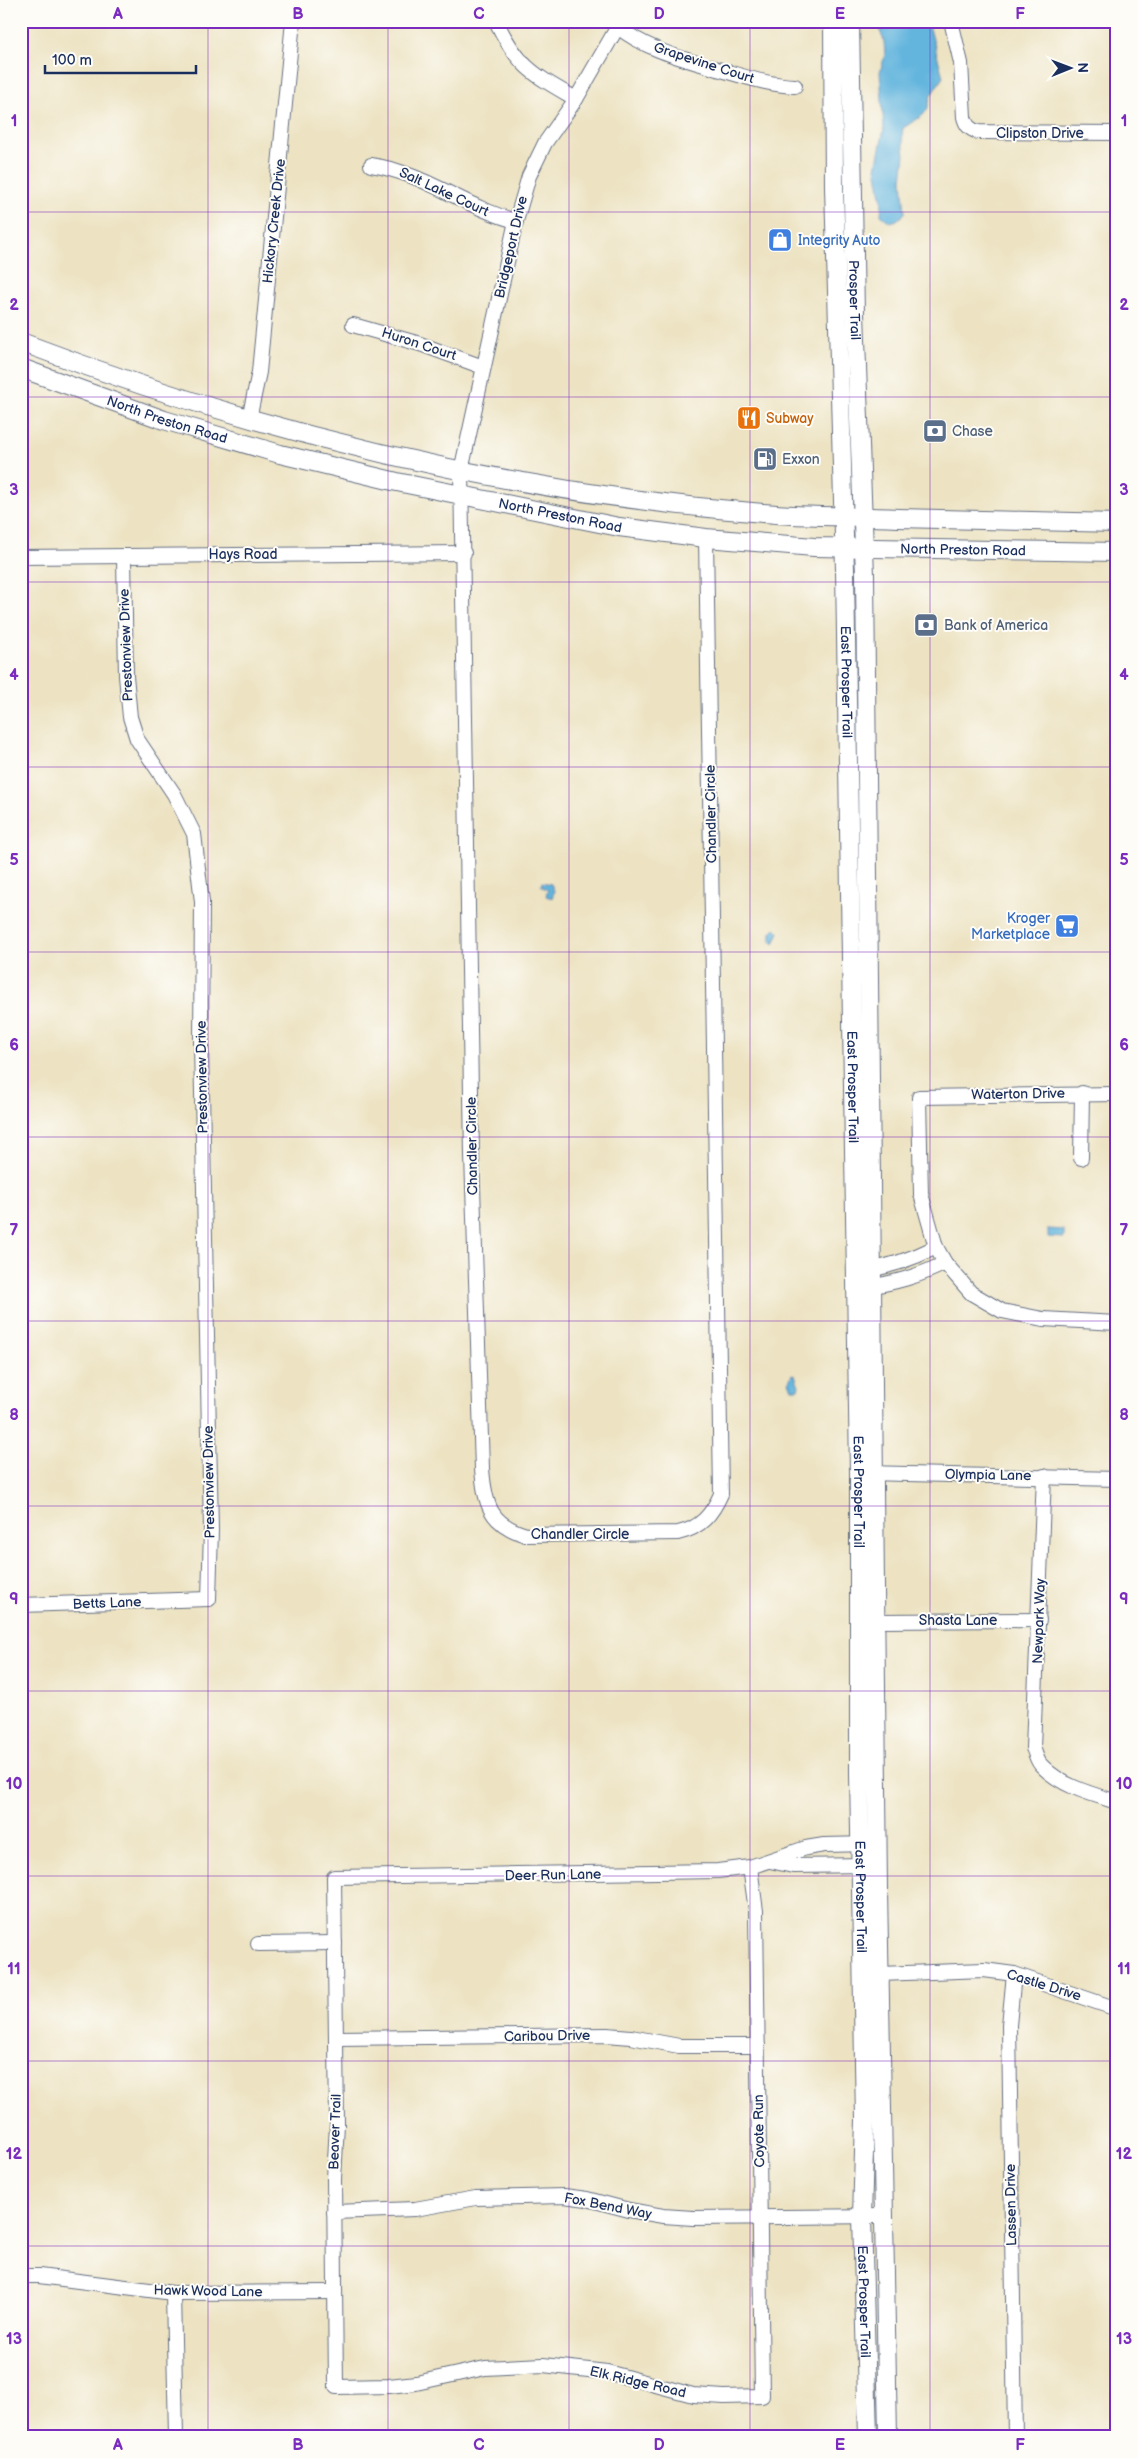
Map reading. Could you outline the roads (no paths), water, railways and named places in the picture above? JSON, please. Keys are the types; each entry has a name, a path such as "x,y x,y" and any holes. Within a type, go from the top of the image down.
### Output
{"main road":[{"name":"Prosper Trail","path":"833,21 834,187 844,547"},
{"name":"Prosper Trail","path":"850,21 856,323 864,547"},
{"path":"834,187 853,187"},
{"name":"North Preston Road","path":"21,342 168,395 335,442 461,472 582,492 763,513 843,517 1117,523"},
{"name":"North Preston Road","path":"21,368 164,420 319,464 619,528 706,538 814,547 1117,552"},
{"name":"East Prosper Trail","path":"844,547 855,1290 877,1621 869,1844 860,1865 865,2120 862,2216 868,2437"},
{"name":"East Prosper Trail","path":"864,547 873,1278 867,1473 869,1844 879,1865 888,2437"},
{"path":"848,823 868,824"}],"street":[{"name":"Hickory Creek Drive","path":"249,419 259,372 293,21"},
{"path":"496,21 508,46 524,67 576,100"},
{"name":"Clipston Drive","path":"950,21 961,62 966,125 978,132 1117,133"},
{"name":"Bridgeport Drive","path":"463,496 461,472 516,221 529,176 541,151 576,100 620,24"},
{"name":"Grapevine Court","path":"620,24 631,37 666,54 773,85 795,86"},
{"name":"Salt Lake Court","path":"371,164 396,168 474,206 516,221"},
{"name":"Huron Court","path":"353,325 420,344 483,367"},
{"name":"Chandler Circle","path":"463,496 472,1145 484,1493 490,1510 499,1523 511,1530 526,1535 678,1533 698,1526 710,1515 721,1494 706,538"},
{"name":"Hays Road","path":"21,557 464,554"},
{"name":"Prestonview Drive","path":"124,556 126,676 130,717 136,739 174,794 194,834 202,902 201,1044 211,1530 209,1599 193,1600"},
{"path":"1081,1158 1082,1093"},
{"name":"Waterton Drive","path":"936,1247 921,1194 919,1096 1117,1094"},
{"path":"855,1290 873,1278 936,1247 945,1263 971,1293 1002,1311 1044,1319 1117,1323"},
{"path":"855,1272 873,1278 923,1275 945,1263"},
{"name":"Olympia Lane","path":"867,1473 1117,1479"},
{"name":"Newpark Way","path":"1044,1476 1033,1748 1040,1765 1056,1777 1084,1792 1117,1802"},
{"name":"Betts Lane","path":"21,1605 193,1600"},
{"name":"Shasta Lane","path":"877,1621 1038,1620"},
{"name":"Deer Run Lane","path":"334,1877 678,1873 750,1867 806,1848 869,1844"},
{"name":"Deer Run Lane","path":"770,1861 793,1866 879,1865"},
{"name":"Coyote Run","path":"750,1867 756,1911 762,2396"},
{"name":"Beaver Trail","path":"334,1877 337,2124 334,2212 336,2387"},
{"path":"258,1944 335,1943"},
{"name":"Castle Drive","path":"880,1974 984,1970 1014,1974 1117,2009"},
{"name":"Lassen Drive","path":"1014,1974 1009,2025 1015,2437"},
{"name":"Caribou Drive","path":"336,2038 606,2035 631,2037 679,2046 758,2046"},
{"name":"Fox Bend Way","path":"334,2212 415,2209 476,2198 564,2196 587,2199 629,2210 663,2216 884,2216"},
{"name":"Hawk Wood Lane","path":"21,2276 40,2276 174,2293 335,2292"},
{"path":"174,2293 176,2437"},
{"name":"Elk Ridge Road","path":"336,2387 390,2386 416,2383 485,2368 543,2365 607,2372 693,2395 724,2397 762,2396"}],"water":[{"path":"876,21 928,21 943,77 931,95 927,110 922,116 903,128 902,135 905,155 902,180 905,213 897,220 890,222 881,215 882,201 876,168 884,129 880,72 885,55 884,41"},
{"path":"542,882 551,884 554,891 552,898 546,896 548,890 541,886"},
{"path":"775,928 779,932 774,944 771,941 771,932"},
{"path":"1048,1229 1064,1230 1064,1238 1048,1237"},
{"path":"792,1374 795,1375 799,1386 798,1389 792,1389 789,1381"}],"place":[{"name":"Integrity Auto","path":"780,240"},
{"name":"Subway","path":"749,418"},
{"name":"Chase","path":"935,431"},
{"name":"Exxon","path":"765,459"},
{"name":"Bank of America","path":"926,625"},
{"name":"Kroger Marketplace","path":"1067,926"}]}
